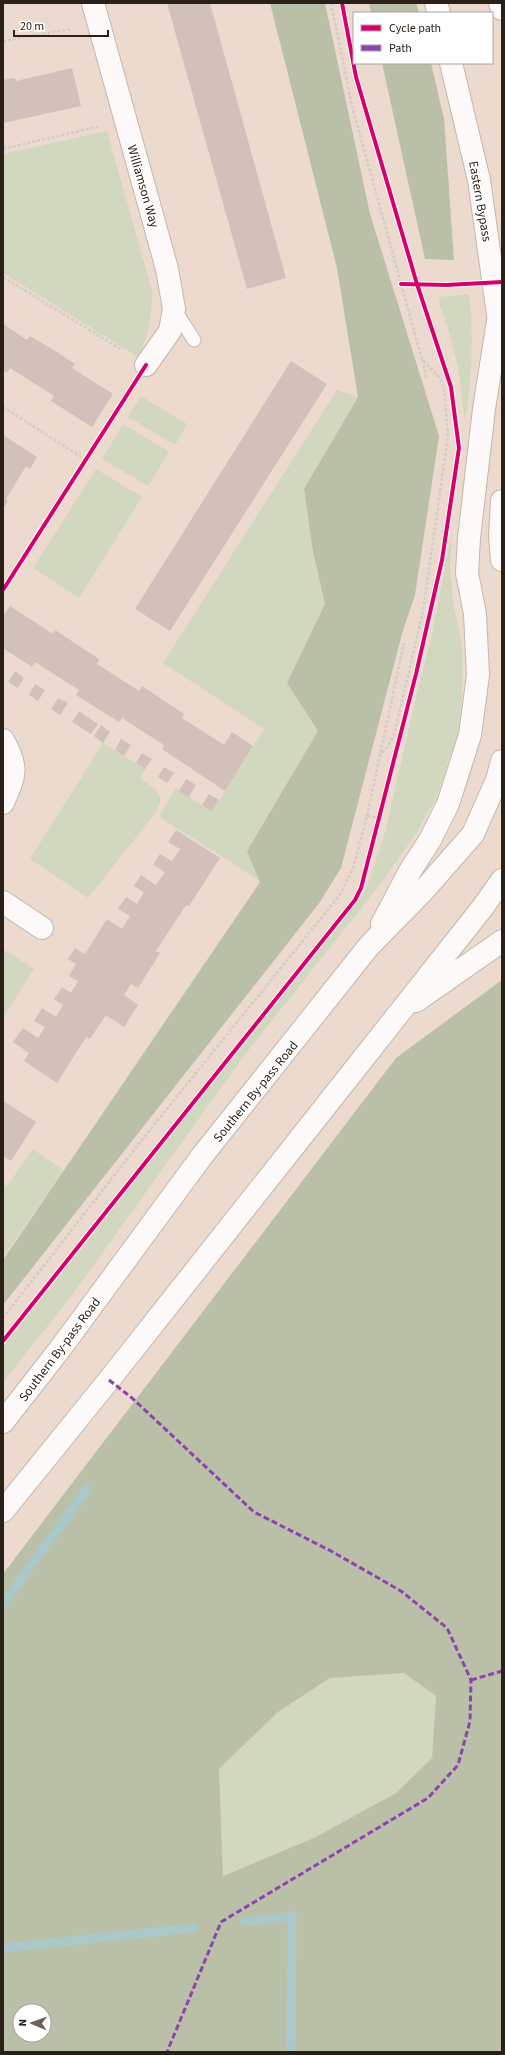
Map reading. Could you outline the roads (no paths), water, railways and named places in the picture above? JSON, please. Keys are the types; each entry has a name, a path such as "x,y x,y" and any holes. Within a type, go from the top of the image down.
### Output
{"main road":[{"name":"Williamson Way","path":"93,3 167,269 174,309 170,331 146,365"},
{"path":"500,3 502,9"},
{"name":"Eastern Bypass","path":"370,946 410,871 430,840 448,804 470,735 478,674 475,614 467,573 468,538 484,409 500,331 479,180 451,64"},
{"path":"502,501 500,536 502,560"},
{"path":"3,740 13,760 14,777 3,803"},
{"name":"Southern By-pass Road","path":"3,1422 60,1348 202,1156 370,946 423,891 473,834 497,780 502,761"},
{"path":"3,1511 114,1374 395,1016 483,907 502,880"},
{"path":"3,902 42,928"},
{"path":"395,1016 502,941"}],"lane":[{"path":"174,309 194,340"}],"waterway":[{"path":"3,1604 87,1489"},
{"path":"245,1922 292,1916 291,2052"},
{"path":"3,1948 194,1928"}]}
